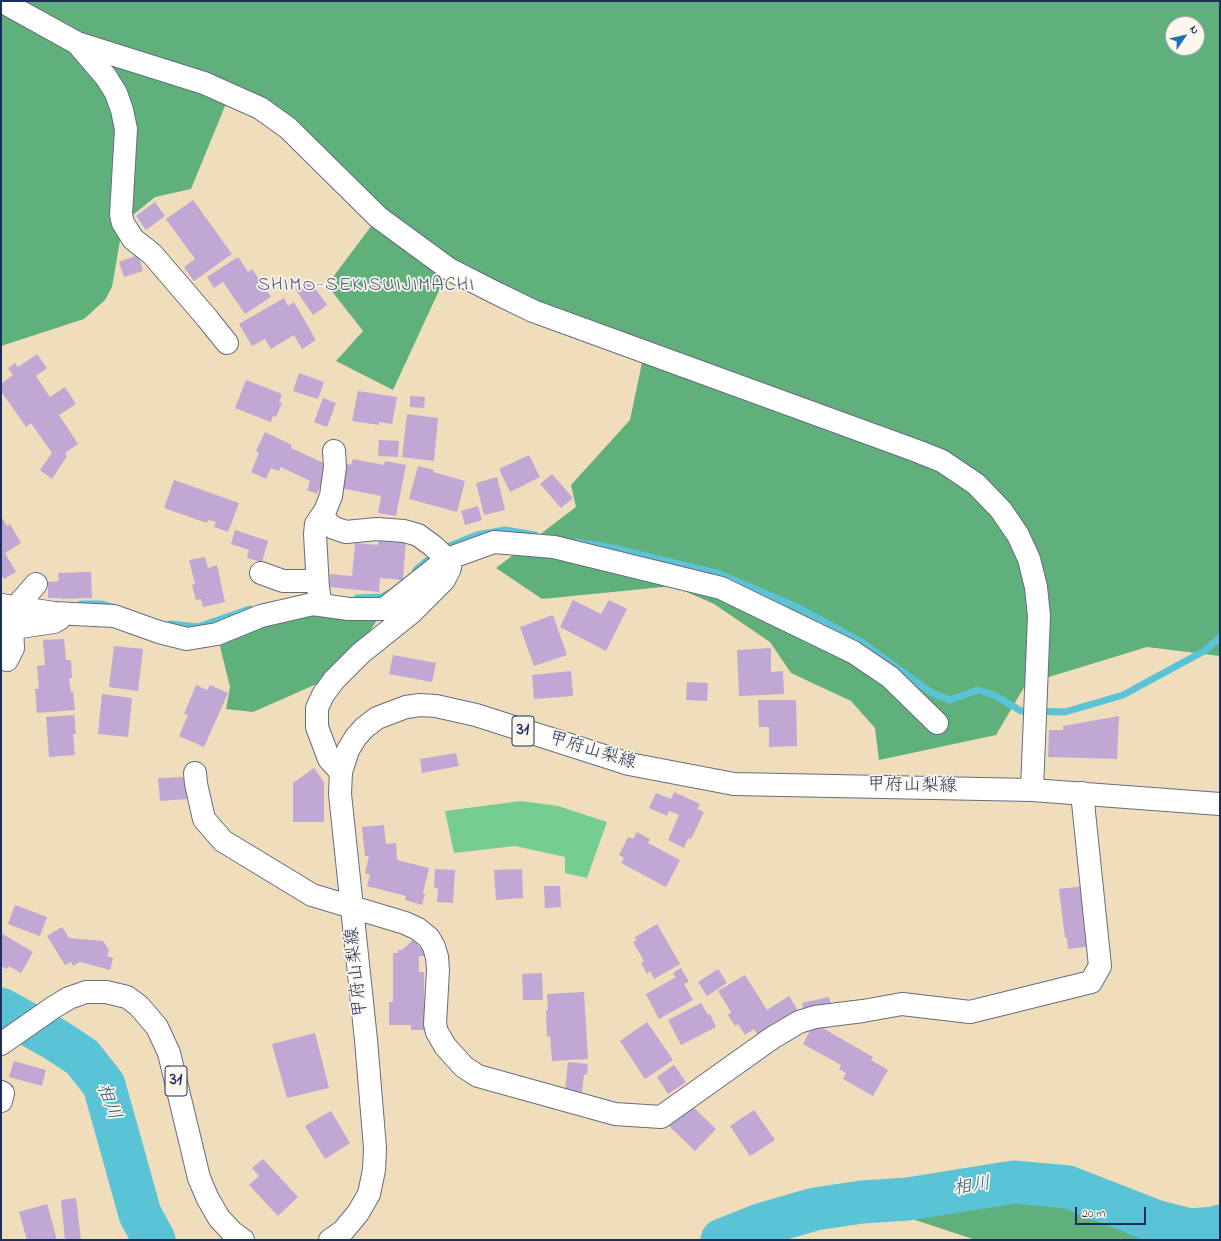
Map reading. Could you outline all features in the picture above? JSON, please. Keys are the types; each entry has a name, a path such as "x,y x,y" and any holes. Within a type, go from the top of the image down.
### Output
{"main road":[{"path":"1,1 77,43 204,83 260,108 288,128 378,217 449,269 494,292 533,311 917,451 942,461 976,484 1001,510 1018,535 1029,559 1036,586 1039,616 1032,790"},
{"path":"77,43 106,77 116,93 122,110 126,128 121,215 123,223 132,239 152,254 227,343"},
{"path":"7,660 13,648 16,606 54,613 114,616 159,632 187,639 217,634 261,616 313,604 319,594 315,534 316,524 331,496 335,467 334,451"},
{"path":"321,517 334,528 346,532 377,529 404,531 418,535 442,554 450,568 444,580 411,613 361,653 334,680 323,695 318,708 318,727 329,759 342,772"},
{"path":"261,574 319,594 349,609 384,609 442,554 494,542 554,547 721,588 853,652 890,677 937,723"},
{"name":"甲府山梨線","path":"330,1240 343,1231 358,1213 369,1194 374,1170 375,1148 366,1040 340,794 342,772 348,750 364,728 377,718 406,708 425,705 436,706 476,715 629,764 734,784 1032,790 1220,804"},
{"path":"196,773 196,784 204,819 223,842 312,895 405,923 418,929 429,938 437,957 438,970 435,1024 437,1032 444,1046 464,1067 478,1076 615,1114 661,1117 772,1038 799,1022 815,1017 902,1004 970,1012 1091,982 1100,966 1082,793"},
{"name":"31","path":"5,1042 54,1007 69,998 86,992 106,992 126,997 139,1006 157,1027 169,1053 199,1178 208,1199 219,1218 232,1232 243,1240"},
{"path":"1,1092 3,1093 1,1101"}],"green space":[{"path":"1,1 1220,1 1220,656 1147,647 1026,684 996,735 879,760 875,728 851,701 791,673 770,642 714,604 673,586 542,599 496,568 576,507 571,485 630,420 644,353 449,269 393,390 336,361 363,331 327,285 378,217 335,176 228,93 225,106 191,189 155,197 123,223 112,287 105,300 84,319 1,346"},
{"path":"384,609 344,672 253,712 226,709 230,687 217,634 261,616"},
{"path":"521,801 558,806 607,822 587,878 565,873 565,857 515,846 454,853 445,811"},
{"path":"1014,1182 1068,1187 1155,1221 1190,1230 1215,1228 1220,1226 1220,1240 976,1240 912,1219 908,1199"}],"building":[{"path":"193,200 232,254 194,281 184,267 195,259 166,219"},
{"path":"155,202 165,216 146,230 136,216"},
{"path":"138,255 143,271 124,277 119,262"},
{"path":"238,257 248,272 252,269 271,297 245,314 223,282 214,288 207,277"},
{"path":"310,281 327,305 313,315 296,290"},
{"path":"284,298 288,306 294,302 316,340 302,349 294,335 271,349 265,339 252,346 239,324"},
{"path":"37,354 47,368 36,376 50,397 65,387 76,404 59,415 78,444 65,453 67,456 52,479 40,470 52,453 31,423 26,427 1,391 1,384 13,375 8,368 15,363 18,367"},
{"path":"299,373 324,382 318,399 293,391"},
{"path":"246,380 282,394 279,402 282,403 276,417 273,416 271,422 235,408"},
{"path":"358,391 397,397 392,424 379,422 379,425 352,421"},
{"path":"410,396 425,397 424,408 410,407"},
{"path":"323,398 336,403 327,427 314,422"},
{"path":"407,414 438,418 434,461 402,457"},
{"path":"265,432 292,445 291,448 330,466 317,494 307,490 310,481 281,467 279,471 271,468 266,479 251,472 259,453 256,451"},
{"path":"379,440 399,441 398,457 378,456"},
{"path":"529,455 540,477 510,492 499,469"},
{"path":"353,459 384,465 385,461 406,465 396,516 378,513 381,496 340,488 344,463 351,465"},
{"path":"418,466 465,481 457,512 409,499"},
{"path":"552,474 573,498 561,508 540,484"},
{"path":"497,477 505,510 484,515 476,483"},
{"path":"174,480 239,503 228,532 214,527 216,522 208,520 207,523 164,508"},
{"path":"478,506 482,520 465,525 461,511"},
{"path":"1,516 7,526 10,524 21,543 5,553 16,572 4,579 1,574"},
{"path":"235,530 268,541 262,562 247,558 249,550 231,544"},
{"path":"379,536 406,538 403,580 380,578 379,592 329,587 330,574 352,576 355,543 378,545"},
{"path":"205,557 208,568 217,565 225,602 203,607 201,599 196,600 192,585 195,584 189,560"},
{"path":"91,572 92,598 48,598 48,582 59,581 58,573"},
{"path":"573,600 601,614 609,600 627,609 606,651 560,627"},
{"path":"553,615 567,655 534,666 520,627"},
{"path":"64,639 66,660 71,660 72,678 69,678 71,692 73,692 75,710 37,713 35,689 39,689 37,666 45,665 43,640"},
{"path":"114,646 143,649 138,691 109,687"},
{"path":"771,648 771,672 783,671 784,694 739,696 737,650"},
{"path":"393,655 436,663 432,682 389,674"},
{"path":"571,671 573,696 534,699 532,675"},
{"path":"687,682 708,683 707,701 686,700"},
{"path":"196,685 207,690 210,685 228,693 204,747 179,736 188,715 184,714"},
{"path":"102,694 132,698 128,737 98,734"},
{"path":"758,700 796,700 797,746 769,747 769,727 759,727"},
{"path":"74,715 76,734 73,734 75,755 49,757 46,717"},
{"path":"1119,716 1117,759 1048,757 1049,730 1063,730 1063,726"},
{"path":"456,753 459,766 422,773 420,759"},
{"path":"314,768 324,782 324,822 293,822 293,783"},
{"path":"186,777 188,799 160,801 158,778"},
{"path":"674,792 700,804 697,809 704,812 691,839 688,838 684,848 668,840 679,815 669,811 667,816 649,808 656,793 671,799"},
{"path":"384,825 386,844 396,843 397,860 429,868 423,893 425,894 422,905 405,900 406,896 367,886 370,875 365,873 369,856 365,856 362,827"},
{"path":"637,832 650,839 648,843 680,860 666,887 621,863 624,858 619,855 628,837 633,839"},
{"path":"435,869 455,870 453,903 437,902 438,888 434,888"},
{"path":"522,869 523,898 496,900 494,870"},
{"path":"544,886 560,886 561,907 545,908"},
{"path":"1084,886 1091,946 1068,949 1067,938 1065,938 1059,889"},
{"path":"15,905 47,917 40,936 8,924"},
{"path":"657,924 680,964 654,979 650,971 647,974 641,963 644,961 633,942 637,940 635,937"},
{"path":"62,927 69,938 103,941 109,950 107,956 113,958 110,970 80,962 73,966 71,962 65,965 47,936"},
{"path":"1,933 33,952 21,973 9,966 7,969 1,966"},
{"path":"413,940 424,952 424,956 419,956 419,972 424,972 424,1030 411,1030 411,1025 389,1025 389,1002 393,1002 393,953 398,953 398,950 402,950"},
{"path":"681,968 689,982 684,984 693,1000 659,1019 646,994 676,977 673,973"},
{"path":"718,969 727,983 707,996 698,982"},
{"path":"542,973 543,1000 523,1000 522,974"},
{"path":"745,975 767,1010 789,996 799,1012 759,1037 754,1029 745,1035 738,1024 735,1026 728,1015 731,1012 718,991"},
{"path":"584,992 588,1059 552,1061 550,1036 547,1037 547,994"},
{"path":"829,997 831,1006 804,1013 802,1003"},
{"path":"701,1003 708,1015 710,1014 716,1027 681,1045 668,1020"},
{"path":"647,1022 673,1060 645,1079 620,1041"},
{"path":"814,1023 873,1057 871,1060 888,1070 873,1096 843,1079 846,1073 839,1069 841,1065 803,1044"},
{"path":"315,1033 329,1088 287,1098 272,1044"},
{"path":"14,1061 46,1070 42,1086 9,1077"},
{"path":"568,1062 588,1064 587,1075 584,1074 582,1093 565,1091"},
{"path":"674,1065 686,1082 668,1094 657,1077"},
{"path":"686,1107 690,1111 694,1108 716,1129 695,1151 668,1125"},
{"path":"754,1110 775,1140 750,1156 730,1126"},
{"path":"331,1111 350,1143 325,1159 305,1126"},
{"path":"263,1159 298,1197 278,1216 249,1185 259,1176 252,1168"},
{"path":"76,1198 81,1240 65,1240 61,1200"},
{"path":"47,1204 57,1240 27,1240 19,1212"}],"waterway":[{"path":"416,570 440,550 477,535 505,530 535,535"},
{"path":"577,542 613,548 720,574 797,607 860,641 932,693 950,700 978,690 994,695 1021,711 1065,712 1123,695 1206,650 1220,637"},
{"path":"357,598 382,597 389,593"},
{"path":"81,604 101,604 112,607"},
{"path":"170,624 198,627 250,609"},
{"name":"相川","path":"1,1009 56,1040 82,1057 104,1085 140,1214 154,1240"},
{"name":"相川","path":"722,1240 760,1225 815,1209 862,1202 908,1199 1014,1182 1068,1187 1155,1221 1190,1230 1215,1228 1220,1226"}],"district":[{"name":"SHIMO-SEKISUIJIMACHI","path":"366,287"}]}
